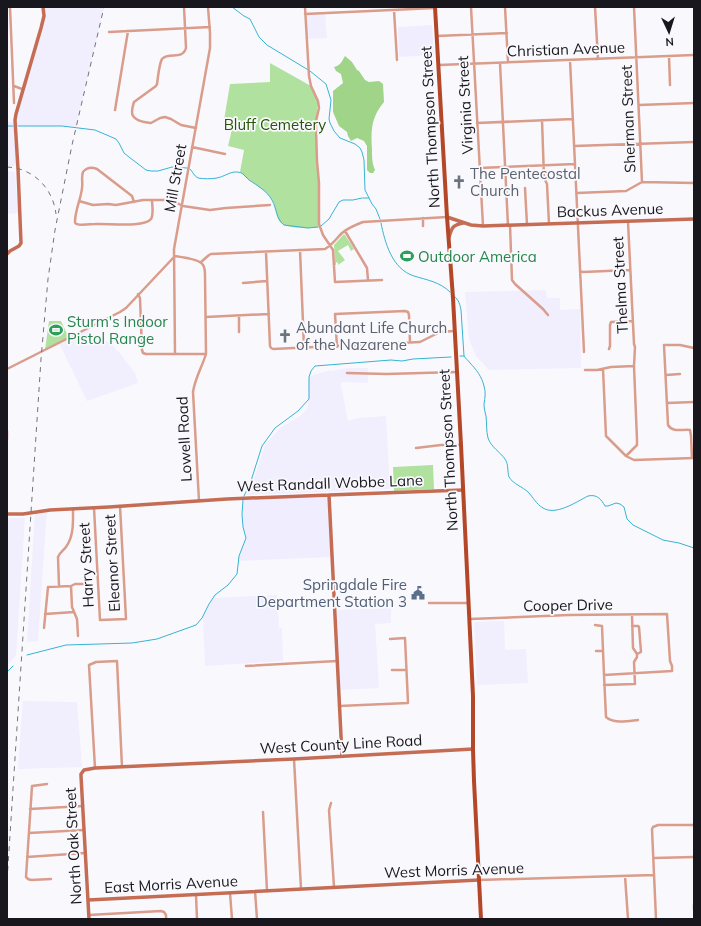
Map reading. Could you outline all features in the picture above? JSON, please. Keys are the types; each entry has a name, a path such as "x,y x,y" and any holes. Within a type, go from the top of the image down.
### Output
{"main road":[{"name":"North Thompson Street","path":"435,8 461,445 473,696 473,749 481,919"}],"street":[{"path":"10,7 14,103"},
{"path":"7,254 10,250 19,246 21,243 16,114 22,89 41,28 44,16 43,7"},
{"path":"184,7 185,50 182,54 163,58 158,84 134,102 132,113 134,118 137,120 151,123 165,117 181,125 196,128"},
{"name":"Mill Street","path":"175,354 174,249 210,48 208,7"},
{"path":"305,7 309,76 319,108 316,121 319,224 323,235 332,250 335,282 382,280"},
{"name":"Virginia Street","path":"471,7 483,226"},
{"path":"505,7 508,62"},
{"path":"595,7 598,59"},
{"name":"Sherman Street","path":"634,7 642,182"},
{"path":"305,14 435,8"},
{"path":"394,10 396,60"},
{"path":"109,32 210,28"},
{"path":"115,110 128,31"},
{"path":"437,36 507,33"},
{"name":"Christian Avenue","path":"438,65 694,55"},
{"path":"669,56 670,85"},
{"path":"570,60 584,352"},
{"path":"500,63 512,280 548,315"},
{"path":"14,86 22,89"},
{"path":"639,105 694,103"},
{"path":"542,120 544,178 546,184 549,224"},
{"path":"477,123 573,120"},
{"path":"574,146 694,142"},
{"path":"192,147 225,154"},
{"path":"479,168 575,164"},
{"path":"134,202 132,196 97,169 93,167 88,168 82,176 82,190 74,220 75,223 78,224 120,225 149,220 152,214 152,200"},
{"path":"577,192 626,190 642,182 694,183"},
{"path":"525,188 527,225"},
{"path":"79,201 90,205 116,205 143,200 171,201 181,205 210,210 270,205"},
{"path":"7,369 120,312 174,256 201,262 211,254 321,249 330,246 353,225 363,222 447,217"},
{"name":"Backus Avenue","path":"447,217 463,223 483,226 694,219"},
{"path":"423,218 423,226"},
{"name":"Thelma Street","path":"626,456 637,445 634,366 635,347 632,321 628,222"},
{"path":"448,238 452,228 463,223"},
{"path":"345,231 367,268 368,280"},
{"path":"300,250 304,347"},
{"path":"266,252 270,346 273,349 410,343 423,341 440,332 454,332"},
{"name":"Lowell Road","path":"199,501 193,392 195,381 206,354 205,275 201,262"},
{"path":"580,271 630,270"},
{"path":"243,283 267,281"},
{"path":"138,294 140,298 143,353 206,354"},
{"path":"337,347 336,314 408,312 410,343"},
{"path":"206,317 269,314"},
{"path":"238,316 239,332"},
{"path":"609,348 611,322 632,321"},
{"path":"603,369 606,436 626,456 634,460 693,458 690,430 673,430 669,427 664,345 680,345 694,348"},
{"path":"584,370 634,366"},
{"path":"347,373 386,374 457,372"},
{"path":"666,375 680,374"},
{"path":"667,403 694,402"},
{"path":"7,431 7,439"},
{"path":"416,448 441,445 461,445"},
{"name":"West Randall Wobbe Lane","path":"7,514 23,514 50,510 329,494 463,490"},
{"path":"329,494 342,756"},
{"name":"Eleanor Street","path":"100,620 126,619 120,506"},
{"name":"Harry Street","path":"94,508 100,620"},
{"path":"59,586 58,557 70,540 73,528 73,509"},
{"path":"44,628 47,587 86,584"},
{"path":"71,586 72,607 78,622 78,636"},
{"path":"429,603 468,603"},
{"path":"45,614 74,612"},
{"name":"Cooper Drive","path":"469,619 564,615 667,614 670,662 672,671 635,673"},
{"path":"632,615 633,648 637,654"},
{"path":"595,625 602,626 606,717 615,721 638,720"},
{"path":"604,685 635,684 634,662 637,654 641,652 640,627 632,626"},
{"path":"339,706 408,703 405,638 390,638"},
{"path":"596,651 603,651"},
{"path":"95,768 90,665 96,662 117,661 122,767"},
{"path":"246,666 337,661"},
{"path":"392,670 406,670"},
{"path":"604,675 635,673"},
{"name":"West County Line Road","path":"82,771 87,768 473,749"},
{"path":"294,759 301,889"},
{"name":"North Oak Street","path":"82,771 81,776 89,917"},
{"path":"47,784 32,786 26,877 31,880 51,879"},
{"path":"331,803 329,810 334,887"},
{"path":"30,809 83,806"},
{"path":"263,812 267,890"},
{"path":"656,919 653,827 694,824"},
{"path":"29,833 84,830"},
{"path":"27,856 85,853"},
{"path":"654,858 694,857"},
{"name":"West Morris Avenue","path":"255,891 479,880 654,875"},
{"path":"625,876 628,919"},
{"path":"255,891 257,919"},
{"name":"East Morris Avenue","path":"88,900 255,891"},
{"path":"230,893 232,919"},
{"path":"196,895 197,919"},
{"path":"89,917 161,911 164,912 166,919"}],"shaded area":[{"path":"43,7 104,7 76,127 16,126 15,120 44,16"},
{"path":"325,13 327,38 307,39 305,14"},
{"path":"432,25 434,55 399,57 398,27"},
{"path":"7,122 13,122 17,166 7,166"},
{"path":"7,171 15,172 18,213 7,214"},
{"path":"546,290 547,298 560,298 560,310 580,309 581,368 489,370 476,356 469,339 465,292"},
{"path":"88,328 97,346 110,340 116,350 135,373 138,383 87,401 59,343"},
{"path":"368,368 368,383 342,382 341,385 348,421 358,418 386,416 390,489 247,495 265,445 280,428 300,416 307,409 308,380 310,376 330,370"},
{"path":"329,495 332,557 238,561 246,538 242,507 244,499"},
{"path":"47,510 38,641 27,642 35,512"},
{"path":"7,518 25,518 16,655 7,666"},
{"path":"277,595 279,628 282,628 283,661 205,666 203,616 213,598"},
{"path":"391,608 391,623 375,624 379,688 340,690 337,610"},
{"path":"504,621 505,650 526,649 528,683 477,685 474,622"},
{"path":"23,701 77,702 82,767 18,769"}],"green space":[{"path":"345,56 352,62 365,80 369,82 379,81 383,84 384,102 376,113 372,130 372,157 375,170 373,173 370,173 367,170 367,146 364,141 357,138 351,141 347,132 339,126 333,112 333,91 343,83 341,74 336,71 334,67 340,64"},
{"name":"Bluff Cemetery","path":"270,63 311,86 318,101 316,121 320,227 293,227 280,222 271,197 240,172 244,150 228,146 234,121 224,120 230,84 270,82"},
{"path":"344,234 354,249 351,251 348,245 338,251 345,260 338,265 336,262 335,265 334,245"},
{"name":"Sturm's Indoor Pistol Range","path":"49,321 61,321 69,338 45,350"},
{"path":"433,465 434,489 394,491 393,467"}],"waterway":[{"path":"232,7 250,19 259,37 267,45 310,71 326,84 331,100 330,123 340,138 355,144 360,148 364,160 365,190 380,219"},
{"path":"7,126 13,126"},
{"path":"18,126 62,126 95,130 116,139 124,153 146,170 158,171 172,167 187,168"},
{"path":"190,169 198,178 203,179 217,178 234,172 239,172 268,194 274,203 281,223 284,225 308,228 318,227"},
{"path":"321,226 329,219 339,202 343,200 362,198"},
{"path":"363,198 369,198"},
{"path":"381,223 387,247 400,268 406,273 438,284 450,292"},
{"path":"454,296 460,304 464,356 482,379 485,388 484,406 488,438 491,444 506,461 508,475 515,484 528,492 536,502 548,510 560,509 572,505 588,496 596,496 605,506 616,503 620,504 624,507 627,519 633,525 663,540 694,548"},
{"path":"244,496 250,484 262,446 275,428 298,411 309,399 309,377 315,366 451,357"},
{"path":"27,655 66,645 132,643 157,639 196,625 202,618 215,595 228,585 237,574 239,556 246,538 243,527 243,500"},
{"path":"7,672 13,666"}],"railway":[{"path":"7,881 41,359 48,279 55,230 72,145 104,7"},
{"path":"7,167 25,171 40,181 51,196 56,214"}],"place":[{"name":"The Pentecostal Church","path":"459,182"},
{"name":"Outdoor America","path":"407,256"},
{"name":"Sturm's Indoor Pistol Range","path":"56,330"},
{"name":"Abundant Life Church of the Nazarene","path":"285,336"},
{"name":"Springdale Fire Department Station 3","path":"418,593"}]}
